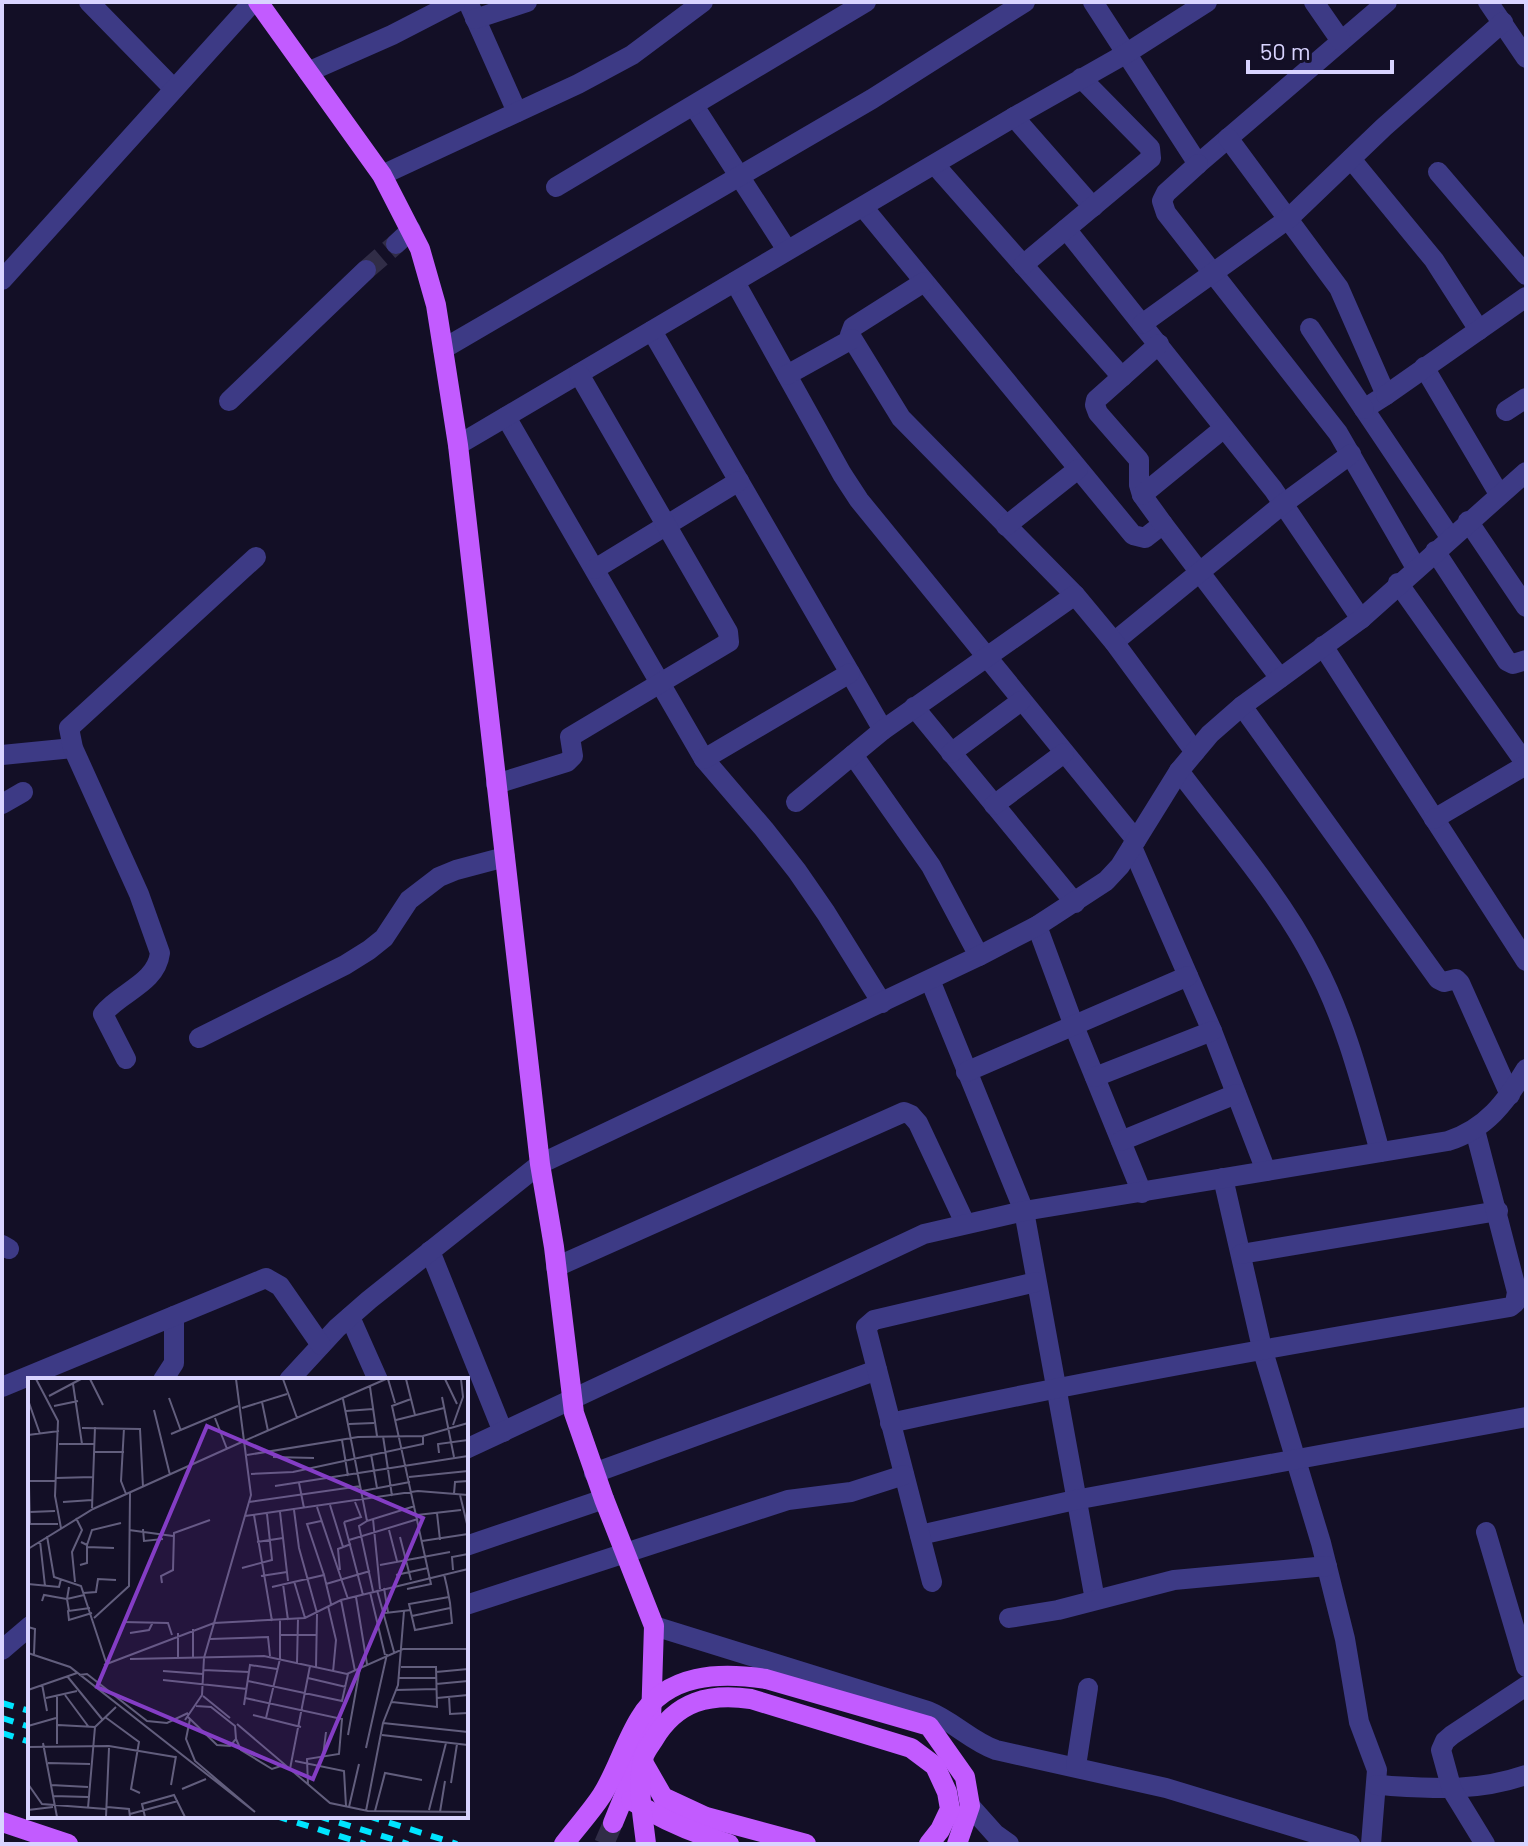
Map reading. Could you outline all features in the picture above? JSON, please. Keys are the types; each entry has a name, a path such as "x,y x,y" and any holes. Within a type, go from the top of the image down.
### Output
{"main road":[{"path":"255,2 382,175 404,237 420,249 436,305 458,445 540,1164 572,1401 594,1473 654,1626 651,1721 613,1823"},
{"path":"564,1844 602,1795 640,1716 661,1694 686,1681 716,1675 766,1679 929,1726 965,1777 970,1806 957,1844"},
{"path":"646,1844 641,1789 645,1755 663,1726 677,1711 697,1702 725,1696 751,1699 911,1748 935,1766 947,1792 950,1809 929,1844"},
{"path":"640,1757 663,1797 706,1817 806,1844"},
{"path":"625,1796 658,1817 693,1833 729,1844"},
{"path":"2,1822 68,1844"}],"street":[{"path":"89,2 174,89"},
{"path":"2,280 255,2"},
{"path":"308,72 392,35 456,2"},
{"path":"517,112 471,10 527,2"},
{"path":"382,175 632,55 703,2"},
{"path":"556,187 866,2"},
{"path":"443,349 872,99 1025,2"},
{"path":"1093,2 1198,164"},
{"path":"458,445 1127,53 1207,2"},
{"path":"1314,2 1341,41"},
{"path":"1387,2 1166,193 1162,207 1316,403 1351,454 1416,568"},
{"path":"1488,2 1526,58"},
{"path":"1142,324 1288,219 1384,127 1503,22"},
{"path":"1023,265 1147,162 1152,153 1081,78"},
{"path":"694,106 787,250"},
{"path":"1014,117 1093,207"},
{"path":"1228,138 1339,288 1386,395"},
{"path":"1351,159 1434,260 1479,330"},
{"path":"935,165 1122,377"},
{"path":"1438,172 1526,275"},
{"path":"863,207 1137,537 1145,538 1163,524"},
{"path":"1066,229 1283,504 1361,619"},
{"path":"229,401 366,270"},
{"path":"735,282 859,500 1134,844 1266,1171"},
{"path":"924,282 853,327 849,333 852,339 901,418 1075,595 1114,642 1195,752"},
{"path":"1364,409 1526,297"},
{"path":"1310,328 1364,409 1507,661 1513,664 1526,660"},
{"path":"652,331 883,730"},
{"path":"787,375 852,339"},
{"path":"1159,344 1096,400 1095,405 1098,413 1139,460 1142,495 1280,678"},
{"path":"1424,367 1499,494"},
{"path":"496,784 567,762 573,756 570,737 725,646 730,637 579,374"},
{"path":"1506,411 1526,398"},
{"path":"506,417 704,759 797,871 882,1003"},
{"path":"1142,495 1224,428"},
{"path":"1114,642 1283,504 1351,454"},
{"path":"1006,526 1078,469"},
{"path":"291,1378 350,1317 540,1164 979,956 1037,926 1106,881 1134,844 1179,771 1242,706 1361,619 1526,472"},
{"path":"595,569 739,481"},
{"path":"1468,521 1526,607"},
{"path":"126,1059 103,1014 152,974 159,963 160,953 139,894 69,736 73,723 256,557"},
{"path":"1398,583 1526,764 1434,819"},
{"path":"796,802 914,707 1075,595"},
{"path":"1323,646 1526,961"},
{"path":"704,759 850,673"},
{"path":"951,753 1021,701"},
{"path":"1242,706 1438,979 1444,982 1456,979 1460,983 1510,1095"},
{"path":"914,707 1075,903"},
{"path":"2,755 73,748"},
{"path":"994,805 1064,753"},
{"path":"853,755 924,856 979,956"},
{"path":"1179,771 1258,877 1313,959 1350,1045 1380,1152"},
{"path":"2,804 23,792"},
{"path":"199,1038 369,950 384,938 409,900 439,877 505,857"},
{"path":"1037,926 1142,1193"},
{"path":"966,1072 1188,976"},
{"path":"930,980 1024,1211 1095,1600"},
{"path":"1095,1077 1212,1031"},
{"path":"468,1448 924,1234 1024,1211 1448,1141 1475,1130 1510,1095 1526,1069"},
{"path":"1121,1141 1236,1094"},
{"path":"556,1267 904,1112 918,1123 965,1223"},
{"path":"890,1423 1055,1387 1262,1348 1510,1307 1515,1303 1517,1292 1475,1130"},
{"path":"1223,1178 1262,1348 1327,1566 1345,1639 1359,1722 1375,1759 1371,1844"},
{"path":"1241,1254 1498,1211"},
{"path":"430,1251 503,1432"},
{"path":"2,1387 266,1278 280,1286 321,1345"},
{"path":"932,1582 867,1333 868,1322 1036,1282"},
{"path":"164,1378 174,1363 174,1316"},
{"path":"350,1317 377,1378"},
{"path":"594,1473 877,1370"},
{"path":"920,1535 1075,1500 1295,1457 1526,1417"},
{"path":"468,1604 788,1500 851,1492 904,1475"},
{"path":"468,1545 604,1499"},
{"path":"1486,1532 1526,1667"},
{"path":"1009,1618 1058,1610 1174,1580 1327,1566"},
{"path":"654,1626 928,1711 996,1750 1166,1788 1324,1841 1350,1844"},
{"path":"2,1650 28,1628"},
{"path":"1485,1844 1452,1790 1441,1750 1445,1741 1526,1686"},
{"path":"1076,1766 1088,1688"},
{"path":"1376,1785 1452,1790 1490,1786 1526,1775"},
{"path":"970,1806 995,1834 1009,1844"}],"tunnel":[{"path":"366,270 396,244"},
{"path":"604,1844 613,1823"}],"railway":[{"path":"2,1703 28,1710"},
{"path":"2,1718 28,1726"},
{"path":"2,1733 28,1741"},
{"path":"282,1818 365,1844"},
{"path":"324,1818 408,1844"},
{"path":"374,1818 457,1844"}]}
